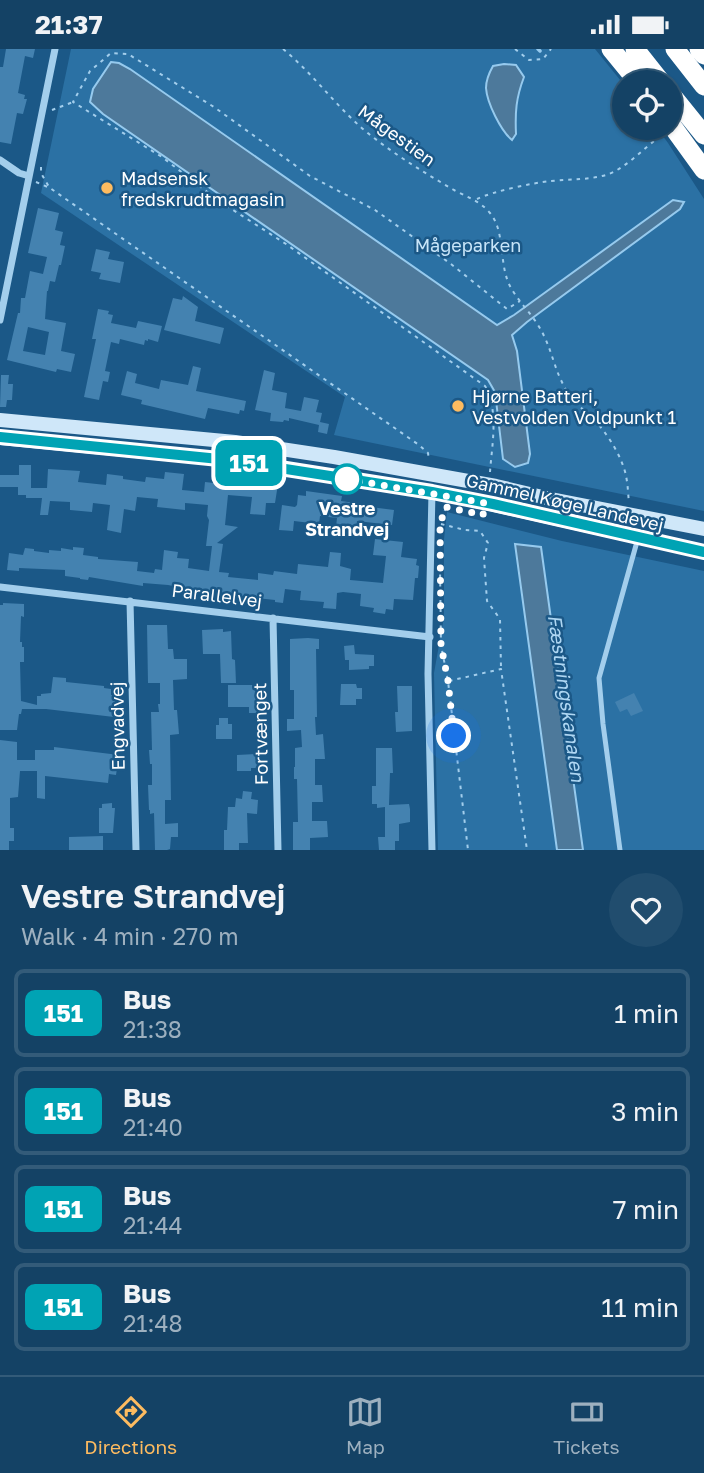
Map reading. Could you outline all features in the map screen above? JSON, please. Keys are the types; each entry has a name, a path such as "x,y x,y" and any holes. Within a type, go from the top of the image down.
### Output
{"highway":[{"path":"611,49 628,70"},
{"path":"635,49 652,70"},
{"path":"675,49 704,86"},
{"path":"699,49 704,55"},
{"path":"682,108 704,135"},
{"path":"678,140 704,170"}],"main road":[{"name":"Gammel Køge Landevej","path":"0,420 212,440 320,455 452,478 704,529"},
{"name":"Gammel Køge Landevej","path":"0,437 229,460 432,492 704,552"}],"street":[{"path":"0,320 55,49"},
{"path":"0,160 29,178"},
{"path":"432,492 428,674 432,850"},
{"name":"Parallelvej","path":"0,587 430,636"},
{"name":"Engvadvej","path":"130,601 136,850"},
{"name":"Fortvænget","path":"273,618 278,850"}],"lane":[{"path":"620,850 603,724 600,678 638,538"}],"path":[{"path":"128,54 129,49"},
{"name":"Mågestien","path":"283,49 298,61 359,125 456,191 475,200 495,219 504,273 511,288 544,335 563,385 598,423 613,444 626,475 629,504"},
{"path":"515,49 529,60 542,59 551,49"},
{"path":"51,110 73,102 90,71 111,54 128,54 214,107 310,176 375,210 451,264 507,309 520,302"},
{"path":"73,102 162,157 219,201 286,244 485,386 491,397 493,412 490,473"},
{"path":"475,200 487,194 548,181 589,179 609,174 653,140"},
{"path":"29,178 50,188 419,445 428,453 429,461"},
{"path":"446,507 440,524 480,531 488,543 484,558 487,601 500,619 501,669 527,850"},
{"path":"440,564 441,645 448,681 468,850"},
{"path":"448,681 501,669"}],"green space":[{"name":"Mågeparken","path":"71,49 595,49 612,70 612,140 666,140 704,199 704,511 334,435 345,397 41,193"},
{"path":"447,512 562,541 704,571 704,850 438,850 434,673 444,617 444,539"}],"shaded area":[{"path":"111,62 130,69 497,325 673,200 684,202 680,209 512,335 517,351 530,454 528,463 515,467 503,459 495,392 488,380 103,114 90,102 93,89"},
{"path":"516,65 524,77 517,105 516,134 512,140 495,116 486,88 493,66"},
{"path":"515,544 541,547 583,850 557,850"}],"building":[{"path":"6,49 35,49 33,58 25,56 18,93 25,95 24,99 27,99 23,114 17,113 11,144 0,142 0,67 3,67"},
{"path":"38,208 59,213 55,230 63,232 60,245 65,246 55,282 50,281 47,291 45,319 66,323 61,351 75,354 71,372 57,369 56,372 7,360 30,271 43,274 47,257 28,253","holes":["28,327 49,332 45,355 23,351"]},
{"path":"96,249 110,252 108,259 124,262 120,283 99,279 101,273 91,271"},
{"path":"183,296 198,307 195,321 224,328 220,344 164,330 173,298 182,300"},
{"path":"98,309 109,311 108,314 113,315 111,323 136,328 138,321 162,326 158,342 148,339 144,345 120,339 119,344 111,342 105,371 110,372 108,382 103,381 99,400 84,397 96,339 92,339"},
{"path":"193,366 201,368 196,391 246,401 244,411 240,410 239,414 208,408 205,419 141,404 142,400 121,395 127,371 137,374 135,383 159,389 161,380 188,385"},
{"path":"264,370 275,373 272,390 287,393 285,408 301,411 304,397 319,400 316,412 322,413 320,422 329,424 327,434 318,432 319,425 289,418 289,421 283,422 270,421 271,413 255,410"},
{"path":"1,375 9,375 8,384 13,384 12,400 7,400 6,407 0,407"},
{"path":"19,465 31,465 31,488 47,488 48,469 80,471 78,482 106,485 107,474 145,482 146,477 164,479 165,472 184,474 182,490 204,492 205,482 223,484 225,477 245,479 244,487 266,489 267,482 278,484 275,503 266,503 265,515 250,514 252,497 228,495 225,525 238,527 217,543 223,544 219,572 229,573 228,577 258,580 258,573 273,575 274,571 297,574 298,564 328,567 330,552 341,553 340,566 351,569 350,580 383,583 386,556 373,555 375,539 403,542 401,557 417,559 416,565 419,566 413,600 394,599 393,610 386,609 385,614 373,612 374,608 360,606 361,594 337,593 336,609 323,608 324,602 300,600 301,591 285,589 283,603 168,585 143,583 143,586 89,577 88,580 80,579 65,576 65,570 7,570 9,553 23,555 25,548 49,553 49,550 61,551 61,548 73,550 73,547 84,548 83,555 98,559 138,562 137,571 154,573 155,569 162,570 164,550 178,552 177,558 189,559 188,568 209,571 212,546 206,546 208,505 185,503 185,510 157,507 158,499 137,497 135,511 124,509 121,533 107,530 110,505 93,503 92,512 70,510 70,502 50,501 48,515 40,515 42,498 18,495 18,487 0,487 0,475 19,475"},
{"path":"306,491 342,496 341,501 355,505 394,510 392,525 357,521 356,530 336,527 337,518 320,516 319,524 294,521 293,531 279,530 282,505 295,507 298,495 306,496"},
{"path":"24,604 20,642 24,647 24,662 20,662 21,701 37,705 37,696 51,693 53,677 66,678 66,682 111,689 111,695 116,695 114,717 22,709 17,730 0,730 0,605"},
{"path":"147,625 167,625 168,649 173,649 174,659 187,659 187,679 173,680 174,710 177,710 179,734 170,735 171,800 165,800 165,824 178,823 178,837 171,837 170,849 167,850 155,850 154,813 150,814 149,810 148,785 152,785 149,750 152,750 151,712 159,712 160,683 148,683"},
{"path":"223,629 223,632 231,631 236,683 221,683 220,654 203,654 202,630"},
{"path":"290,639 319,639 319,649 316,649 315,717 316,735 323,734 325,759 315,759 315,785 322,785 323,802 312,802 312,821 327,821 328,837 310,838 310,850 293,850 293,822 298,822 297,779 294,779 295,748 302,747 301,730 287,731 287,719 294,719 294,690 290,690"},
{"path":"354,645 355,654 374,655 374,666 369,666 369,669 349,670 344,646"},
{"path":"341,684 356,684 357,688 362,688 362,699 356,699 356,705 340,705"},
{"path":"228,685 259,685 259,713 249,713 249,707 228,707"},
{"path":"397,686 412,686 412,731 396,732"},
{"path":"634,693 643,711 631,716 627,709 620,712 615,702"},
{"path":"219,718 228,718 228,724 232,724 232,739 216,739"},
{"path":"0,740 17,742 17,760 35,760 35,750 54,750 54,747 119,755 116,775 109,774 108,783 45,776 45,799 37,798 37,771 20,771 18,797 10,798 10,828 14,828 14,841 9,841 9,850 0,850"},
{"path":"376,748 392,748 393,773 390,773 389,805 409,804 410,809 410,822 399,824 399,841 395,841 395,850 379,850 378,837 385,837 385,807 377,808 377,804 372,804 372,786 376,786"},
{"path":"257,754 258,768 237,771 237,755"},
{"path":"243,791 252,792 251,799 258,800 257,814 247,813 248,843 239,843 239,850 224,850 228,807 235,807 236,798 242,799"},
{"path":"112,803 112,808 115,808 113,833 99,833 99,808 102,808 102,804"},
{"path":"103,836 103,850 69,850 69,837"}],"bus line":[{"name":"151","path":"0,437 229,460 432,492 704,552"}],"place":[{"name":"Madsensk fredskrudtmagasin","path":"107,188"},
{"name":"Hjørne Batteri, Vestvolden Voldpunkt 1","path":"458,406"},
{"name":"Vestre Strandvej","path":"347,479"}],"route":[{"path":"347,479 485,503 483,515 446,507 440,524 441,645 454,736"}],"water label":[{"name":"Fæstningskanalen","path":"567,698"}]}
